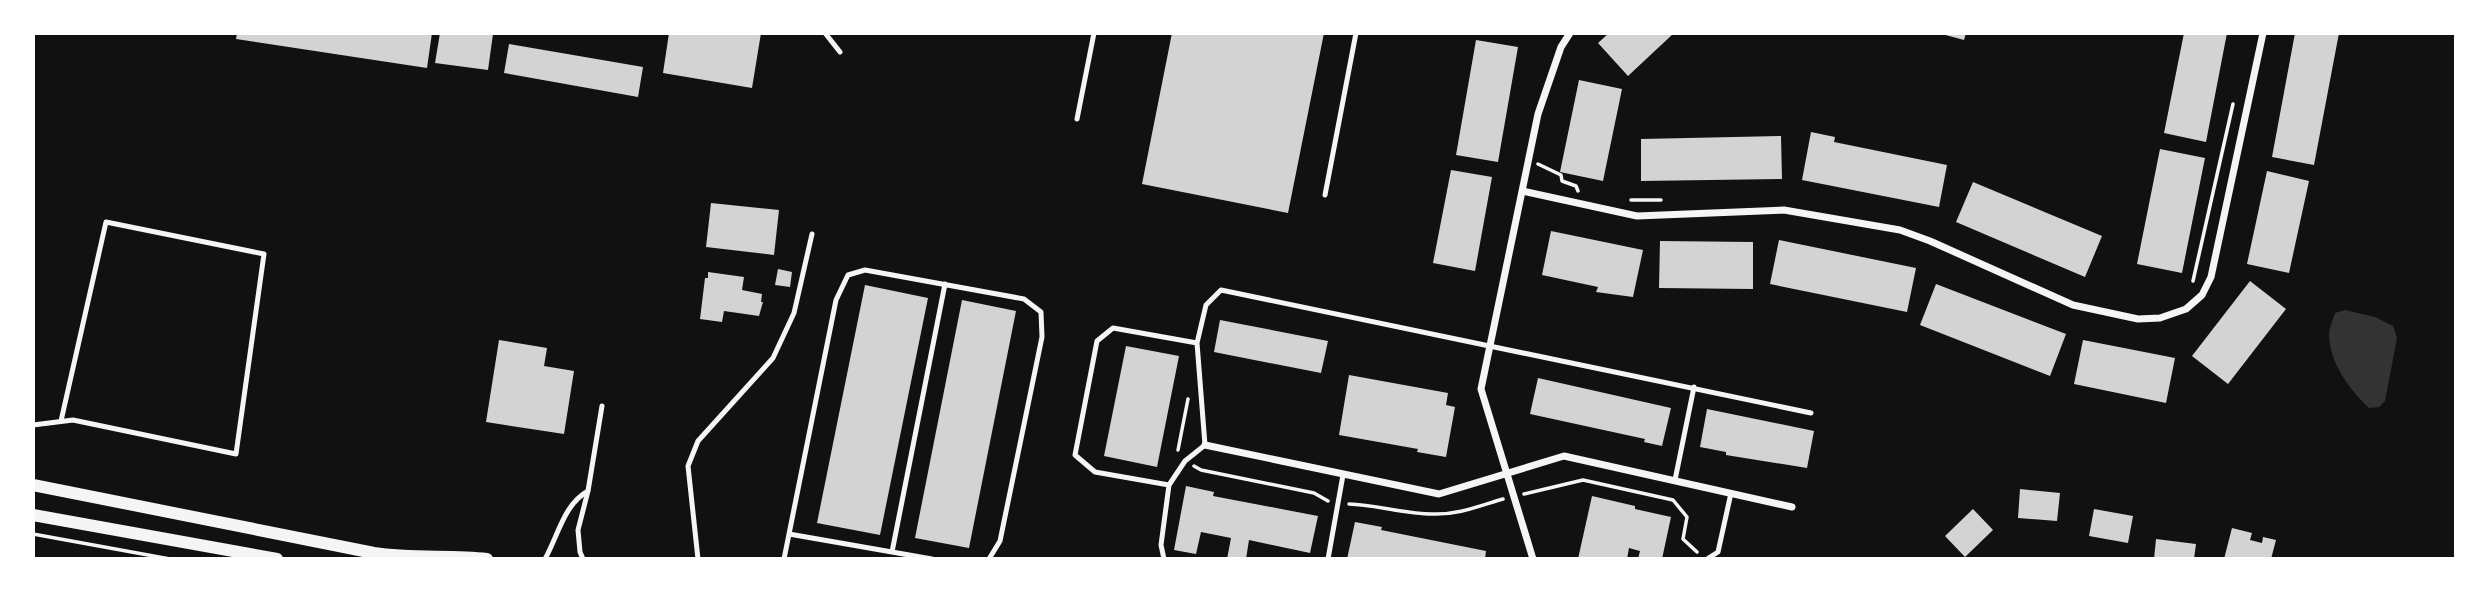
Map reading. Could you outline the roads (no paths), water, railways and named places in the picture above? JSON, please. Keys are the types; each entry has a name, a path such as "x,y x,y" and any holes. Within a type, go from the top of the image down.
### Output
{"street":[{"path":"1533,559 1481,389 1538,114 1561,47 1570,33"},
{"path":"1522,191 1637,216 1783,210 1900,230 2073,305 2113,316 2160,318 2186,309 2202,295 2211,277 2263,33"},
{"path":"1205,445 1439,494 1564,456 1793,507"},
{"path":"33,485 374,553 487,559"},
{"path":"33,515 278,559"}],"lane":[{"path":"825,33 840,52"},
{"path":"1077,119 1094,33"},
{"path":"1325,195 1356,33"},
{"path":"33,425 73,421 236,454 264,254 106,222 61,421"},
{"path":"698,559 688,466 698,441 773,358 794,313 811,234"},
{"path":"784,559 836,300 848,275 865,270 1024,299 1041,312 1042,337 1000,541 989,559"},
{"path":"892,552 946,284"},
{"path":"1164,559 1161,545 1169,485 1185,461 1205,445 1197,343 1206,305 1221,290 1811,413"},
{"path":"1169,485 1095,472 1075,455 1097,341 1113,328 1197,343"},
{"path":"1675,480 1695,387"},
{"path":"583,559 578,530 588,491 602,406"},
{"path":"1328,559 1343,475"},
{"path":"545,559 566,512 576,497 588,491"},
{"path":"1707,559 1718,552 1731,493"},
{"path":"789,534 932,559"}]}
